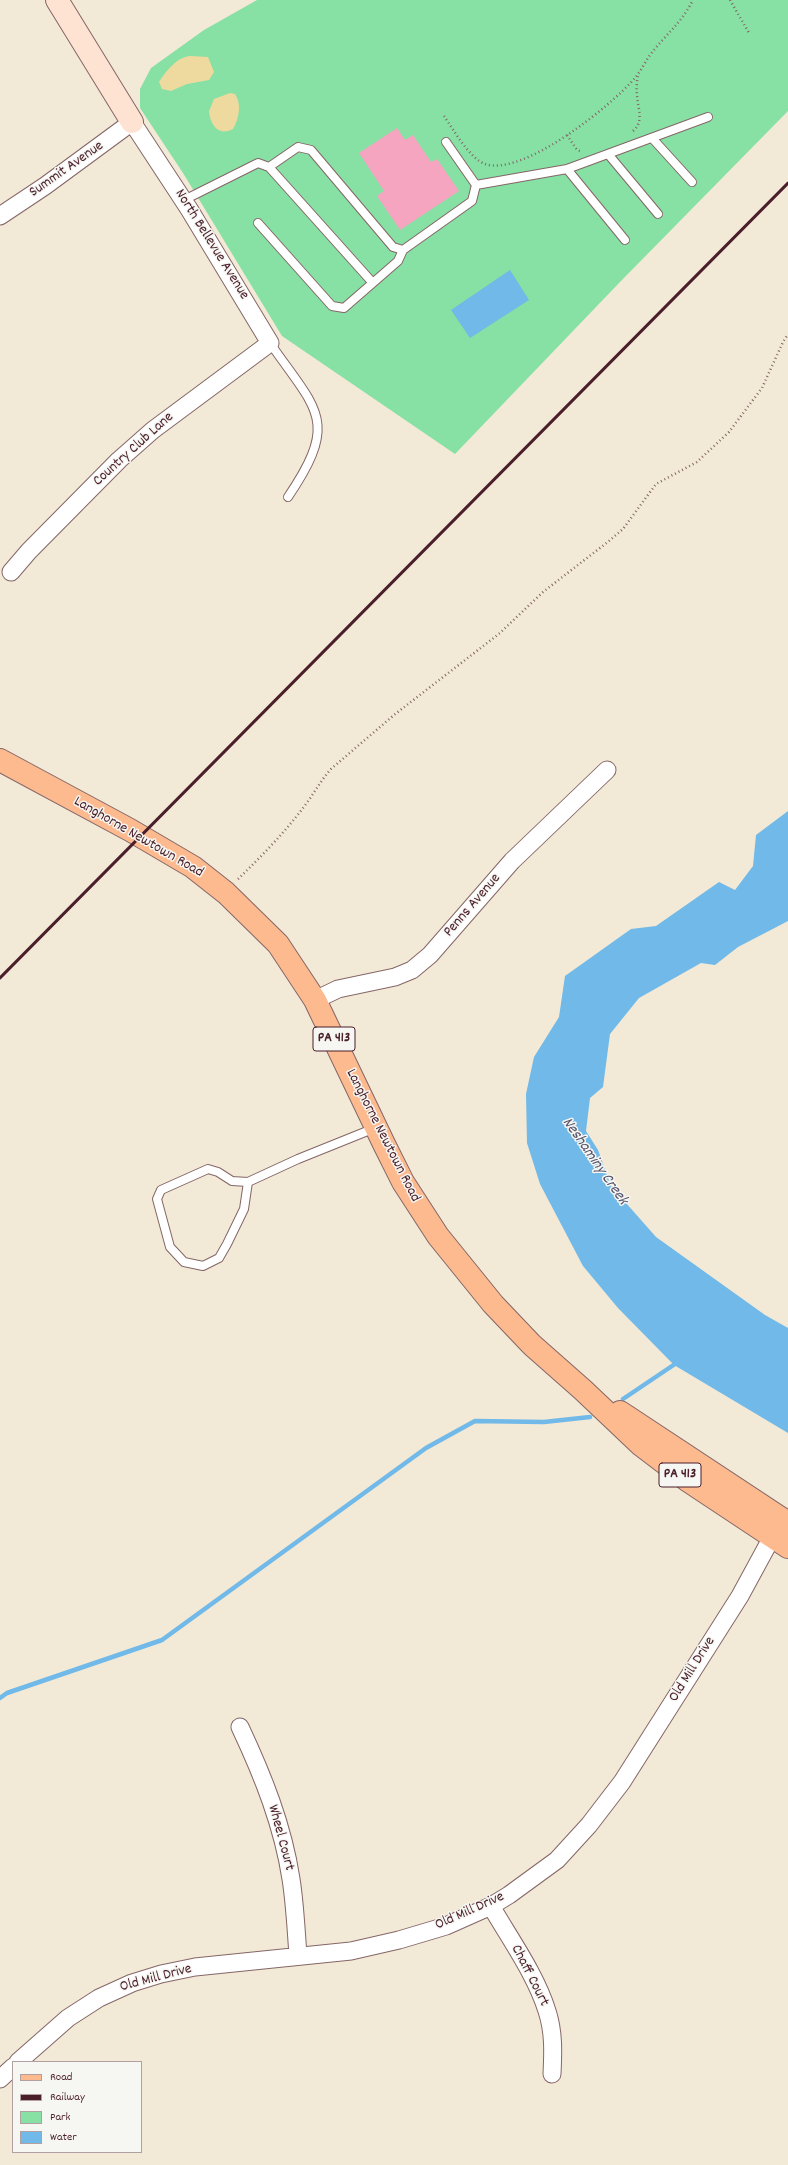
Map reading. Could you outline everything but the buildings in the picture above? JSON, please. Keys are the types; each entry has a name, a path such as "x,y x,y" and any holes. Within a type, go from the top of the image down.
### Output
{"main road":[{"name":"Langhorne Newtown Road","path":"5,763 193,867 226,893 278,944 315,1000 404,1182 438,1236 493,1304 538,1350 583,1390 640,1445 687,1480 782,1531"}],"street":[{"name":"North Bellevue Avenue","path":"57,0 132,122 184,200 270,343"},
{"name":"Summit Avenue","path":"0,216 45,186 132,122"},
{"name":"Country Club Lane","path":"11,572 29,551 119,460 153,430 270,343"},
{"name":"Penns Avenue","path":"315,1000 338,989 395,977 412,970 430,955 512,861 607,770"},
{"name":"Old Mill Drive","path":"19,2061 68,2018 111,1991 132,1983 162,1974 195,1967 351,1951 399,1940 446,1926 491,1906 557,1860 589,1825 622,1782 782,1531"},
{"name":"Wheel Court","path":"240,1727 258,1765 280,1830 291,1880 298,1956"},
{"name":"Chaff Court","path":"491,1906 539,1989 548,2011 552,2034 552,2074"},
{"path":"0,2079 12,2068"}],"lane":[{"path":"476,185 567,169 708,118"},
{"path":"652,138 692,182"},
{"path":"258,223 332,306 344,308 372,282 398,261 403,250 472,201 476,185 446,142"},
{"path":"270,167 298,147 312,150 392,247 403,250"},
{"path":"608,154 658,214"},
{"path":"184,200 258,163 270,167 372,282"},
{"path":"567,169 625,240"},
{"name":"North Bellevue Avenue","path":"270,343 306,393 313,406 318,421 318,434 314,452 301,477 288,497"},
{"path":"248,1182 244,1209 219,1258 203,1266 184,1262 170,1247 162,1223 157,1199 161,1190 208,1169 218,1172 232,1181 248,1182 298,1159 376,1127"}],"path":[{"path":"444,116 476,159 484,164 494,166 506,165 536,154 567,135 606,104 638,73 651,54 682,20 693,0"},
{"path":"730,0 749,33"},
{"path":"628,135 637,128 640,116 637,96 638,73"},
{"path":"567,135 577,150 583,151"},
{"path":"226,893 270,847 306,804 322,779 331,769 394,715 500,633 543,592 623,529 656,484 697,462 729,432 762,388 788,334"}],"green space":[{"path":"257,0 788,0 788,111 619,283 455,454 282,336 183,173 140,108 140,89 151,68 204,30"}],"sand":[{"path":"191,56 208,57 214,72 209,80 187,84 171,91 162,89 159,82 165,73 177,61"},
{"path":"230,93 235,94 237,98 239,112 233,129 223,131 219,130 213,125 209,111 214,99"}],"water":[{"path":"510,270 529,300 470,338 451,310"},
{"name":"Neshaminy Creek","path":"788,811 788,921 738,947 715,965 701,963 639,998 610,1034 603,1087 590,1098 586,1131 598,1150 611,1186 656,1237 765,1315 788,1328 788,1433 674,1365 618,1308 583,1266 540,1184 527,1143 526,1094 534,1057 559,1017 565,976 631,929 656,926 719,882 735,890 753,866 756,835"}],"waterway":[{"path":"623,1399 678,1362"},
{"path":"0,1698 7,1693 162,1640 426,1448 475,1421 544,1422 590,1417"}],"railway":[{"path":"0,978 788,183"}]}
